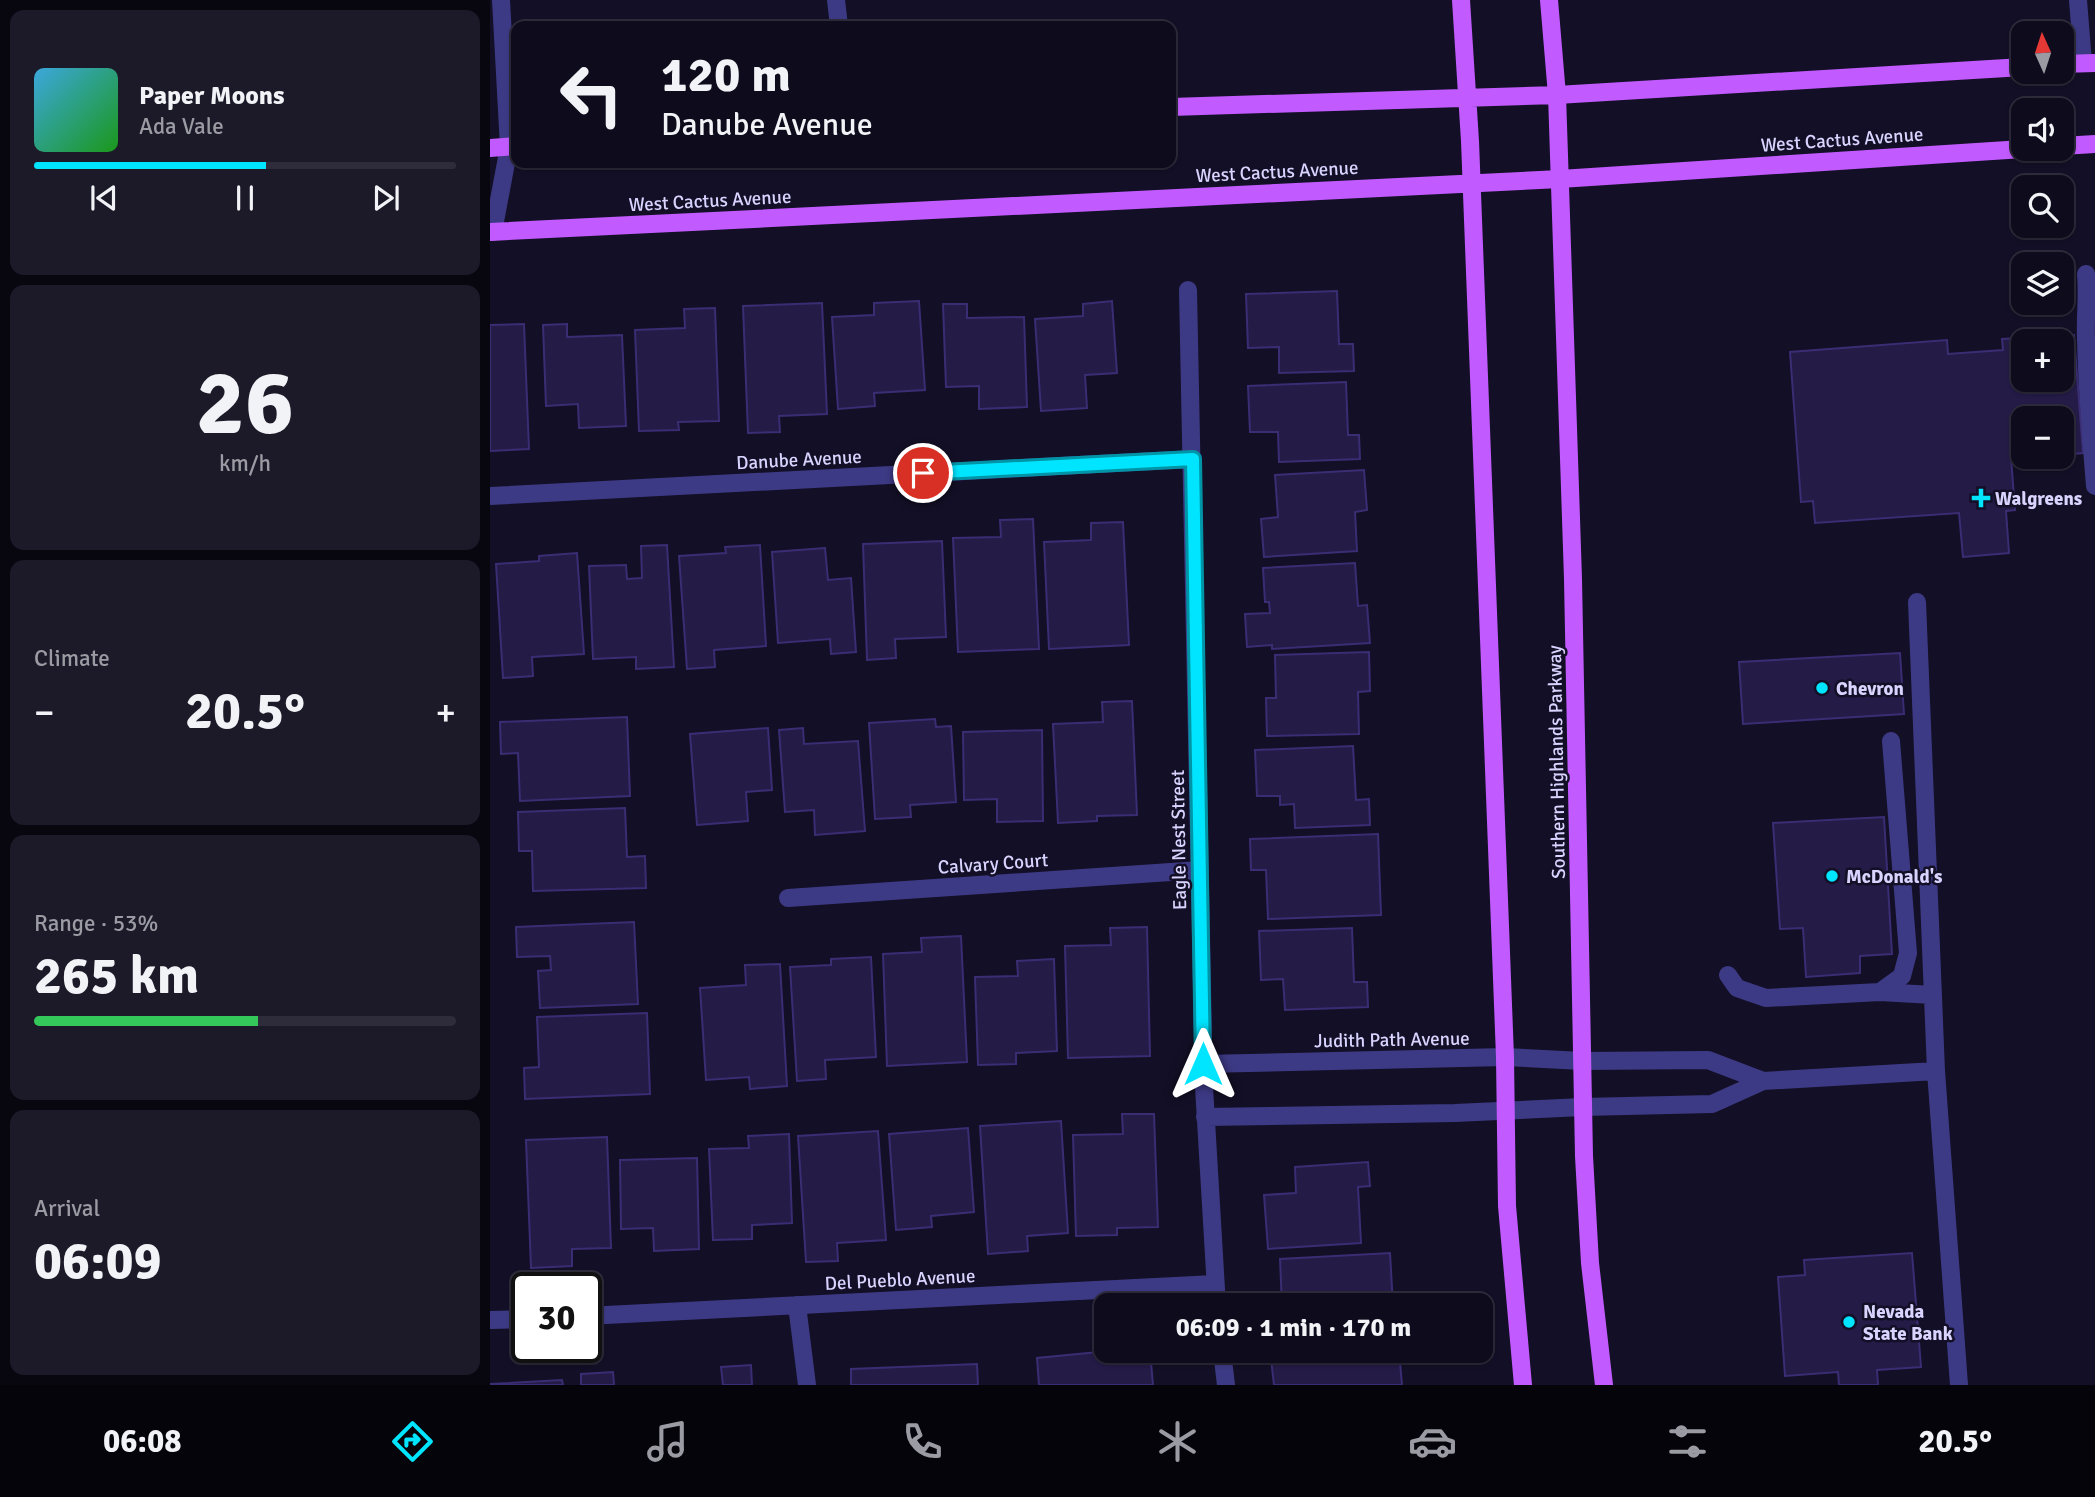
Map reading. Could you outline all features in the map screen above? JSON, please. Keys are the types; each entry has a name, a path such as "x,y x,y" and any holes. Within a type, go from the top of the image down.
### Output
{"main road":[{"path":"1461,0 1469,98 1505,1057 1507,1206 1524,1385"},
{"name":"Southern Highlands Parkway","path":"1549,0 1560,178 1574,605 1581,1061 1590,1263 1604,1385"},
{"path":"1176,107 1556,95 2011,68"},
{"path":"2074,145 2095,144"},
{"path":"490,148 511,147"},
{"name":"West Cactus Avenue","path":"491,230 1472,183 2011,150"}],"street":[{"path":"501,0 496,19 511,132"},
{"path":"836,0 838,21"},
{"path":"2078,0 2089,63"},
{"path":"491,230 511,155"},
{"path":"2086,274 2086,348 2095,486"},
{"name":"Eagle Nest Street","path":"1188,290 1203,1064 1216,1293"},
{"name":"Danube Avenue","path":"490,496 1193,459"},
{"path":"1917,602 1936,1070 1959,1385"},
{"path":"1880,992 1902,976 1908,953 1891,741"},
{"name":"Calvary Court","path":"788,898 1200,870"},
{"path":"1728,975 1737,988 1766,998 1880,992 1933,995"},
{"name":"Judith Path Avenue","path":"1203,1064 1505,1057 1581,1061 1708,1060 1763,1081"},
{"path":"1205,1116 1506,1112 1712,1104 1763,1081 1936,1070"},
{"name":"Del Pueblo Avenue","path":"602,1315 1215,1284"},
{"path":"797,1305 807,1385"},
{"path":"490,1321 511,1320"},
{"path":"1224,1363 1226,1385"}],"building":[{"path":"1337,291 1339,344 1353,344 1354,371 1279,373 1279,347 1248,348 1246,294"},
{"path":"919,301 925,390 874,393 875,406 838,409 832,317 874,315 874,303"},
{"path":"1112,301 1117,373 1085,375 1087,408 1041,411 1035,319 1083,316 1083,304"},
{"path":"822,303 827,414 779,416 780,432 748,433 743,306"},
{"path":"943,304 967,304 967,318 1024,317 1027,407 979,409 979,386 946,387"},
{"path":"715,308 719,421 678,422 679,430 639,431 635,330 685,328 684,309"},
{"path":"524,324 529,449 490,451 490,325"},
{"path":"567,324 567,337 622,335 626,426 579,428 578,404 546,406 543,325"},
{"path":"2074,335 2083,453 2074,454 2074,406 2011,406 2010,444 2015,510 2006,511 2009,553 1963,557 1959,513 1815,523 1813,501 1801,502 1790,352 1947,340 1948,354 2003,350 2002,339 2011,338 2011,392 2074,392"},
{"path":"1346,382 1348,435 1359,435 1360,459 1279,462 1278,432 1250,432 1248,386"},
{"path":"1364,470 1367,510 1355,512 1357,551 1264,557 1261,519 1278,517 1275,475"},
{"path":"1033,519 1039,649 958,652 953,538 1001,537 1000,520"},
{"path":"1123,522 1129,645 1049,649 1044,542 1091,540 1091,523"},
{"path":"942,541 946,637 895,639 896,658 867,660 863,544"},
{"path":"667,545 674,667 636,669 636,657 593,659 589,566 626,565 627,579 642,578 641,546"},
{"path":"760,545 766,646 714,650 715,667 687,669 679,556 726,553 725,547"},
{"path":"825,548 828,580 851,578 856,652 831,654 830,639 778,643 772,552"},
{"path":"577,553 584,654 532,657 533,676 503,678 496,564 539,561 539,556"},
{"path":"1355,563 1358,606 1367,605 1370,643 1272,649 1272,645 1247,647 1245,614 1270,613 1269,602 1265,602 1263,568"},
{"path":"1369,652 1370,691 1358,692 1359,734 1267,736 1266,698 1276,698 1275,655"},
{"name":"Chevron","path":"1900,653 1904,714 1743,724 1739,662"},
{"path":"1132,701 1137,815 1097,816 1097,821 1058,823 1053,724 1103,722 1102,702"},
{"path":"627,717 630,796 520,801 518,753 501,754 500,722"},
{"path":"935,719 936,727 951,726 956,802 910,805 911,817 875,819 869,723"},
{"path":"768,728 772,790 746,792 748,821 697,825 690,734"},
{"path":"803,728 804,744 858,741 865,831 815,835 814,810 785,812 779,730"},
{"path":"1042,730 1043,821 997,822 997,799 964,800 963,732"},
{"path":"1353,746 1356,800 1369,799 1370,825 1295,828 1294,804 1280,805 1280,796 1257,796 1255,750"},
{"path":"625,808 627,857 645,856 646,888 533,891 532,851 519,851 518,812"},
{"name":"McDonald's","path":"1884,817 1892,954 1860,956 1860,973 1806,977 1803,928 1780,929 1773,823"},
{"path":"1378,834 1381,915 1268,919 1266,870 1251,870 1250,839"},
{"path":"634,922 638,1004 540,1008 538,971 551,970 550,956 517,957 516,927"},
{"path":"1147,927 1150,1056 1068,1058 1065,946 1111,945 1110,928"},
{"path":"1352,928 1354,982 1367,982 1368,1007 1285,1010 1283,979 1261,980 1259,931"},
{"path":"961,936 967,1062 887,1066 883,954 922,952 921,938"},
{"path":"871,957 876,1057 825,1060 826,1079 797,1081 790,967 831,965 831,959"},
{"path":"1054,959 1057,1051 1016,1053 1016,1064 978,1065 975,977 1018,976 1017,961"},
{"path":"780,964 787,1086 750,1089 749,1077 706,1080 700,988 746,985 745,965"},
{"path":"647,1013 650,1094 525,1099 524,1068 539,1067 537,1017"},
{"path":"1122,1114 1154,1114 1158,1227 1117,1228 1117,1235 1076,1236 1073,1135 1123,1134"},
{"path":"1061,1121 1068,1233 1027,1236 1028,1251 988,1254 980,1126"},
{"path":"968,1128 974,1212 931,1216 932,1227 896,1230 889,1134"},
{"path":"878,1131 886,1240 837,1243 838,1261 806,1262 798,1136"},
{"path":"789,1134 792,1223 752,1225 752,1239 713,1240 709,1149 749,1148 748,1136"},
{"path":"607,1137 611,1248 572,1249 572,1266 531,1268 526,1140"},
{"path":"697,1158 699,1249 654,1251 653,1228 621,1229 620,1160"},
{"path":"1368,1162 1370,1186 1358,1187 1361,1243 1268,1249 1264,1195 1296,1193 1295,1167"},
{"path":"1390,1253 1392,1293 1281,1293 1280,1259"},
{"name":"Nevada State Bank","path":"1912,1253 1921,1367 1877,1370 1878,1385 1839,1385 1838,1372 1785,1376 1778,1277 1805,1275 1804,1260"},
{"path":"1094,1352 1094,1363 1151,1363 1153,1385 1039,1385 1037,1358"},
{"path":"1271,1363 1400,1363 1402,1385 1274,1385"},
{"path":"977,1364 978,1385 851,1385 851,1369"},
{"path":"751,1365 752,1385 723,1385 721,1367"},
{"path":"613,1372 614,1385 581,1385 581,1374"},
{"path":"562,1380 563,1385 490,1385 490,1384"}],"place":[{"name":"Walgreens","path":"1981,498"},
{"name":"Chevron","path":"1822,688"},
{"name":"McDonald's","path":"1832,876"},
{"name":"Nevada State Bank","path":"1849,1322"}],"route":[{"path":"923,473 1193,459 1203,1064"}]}
